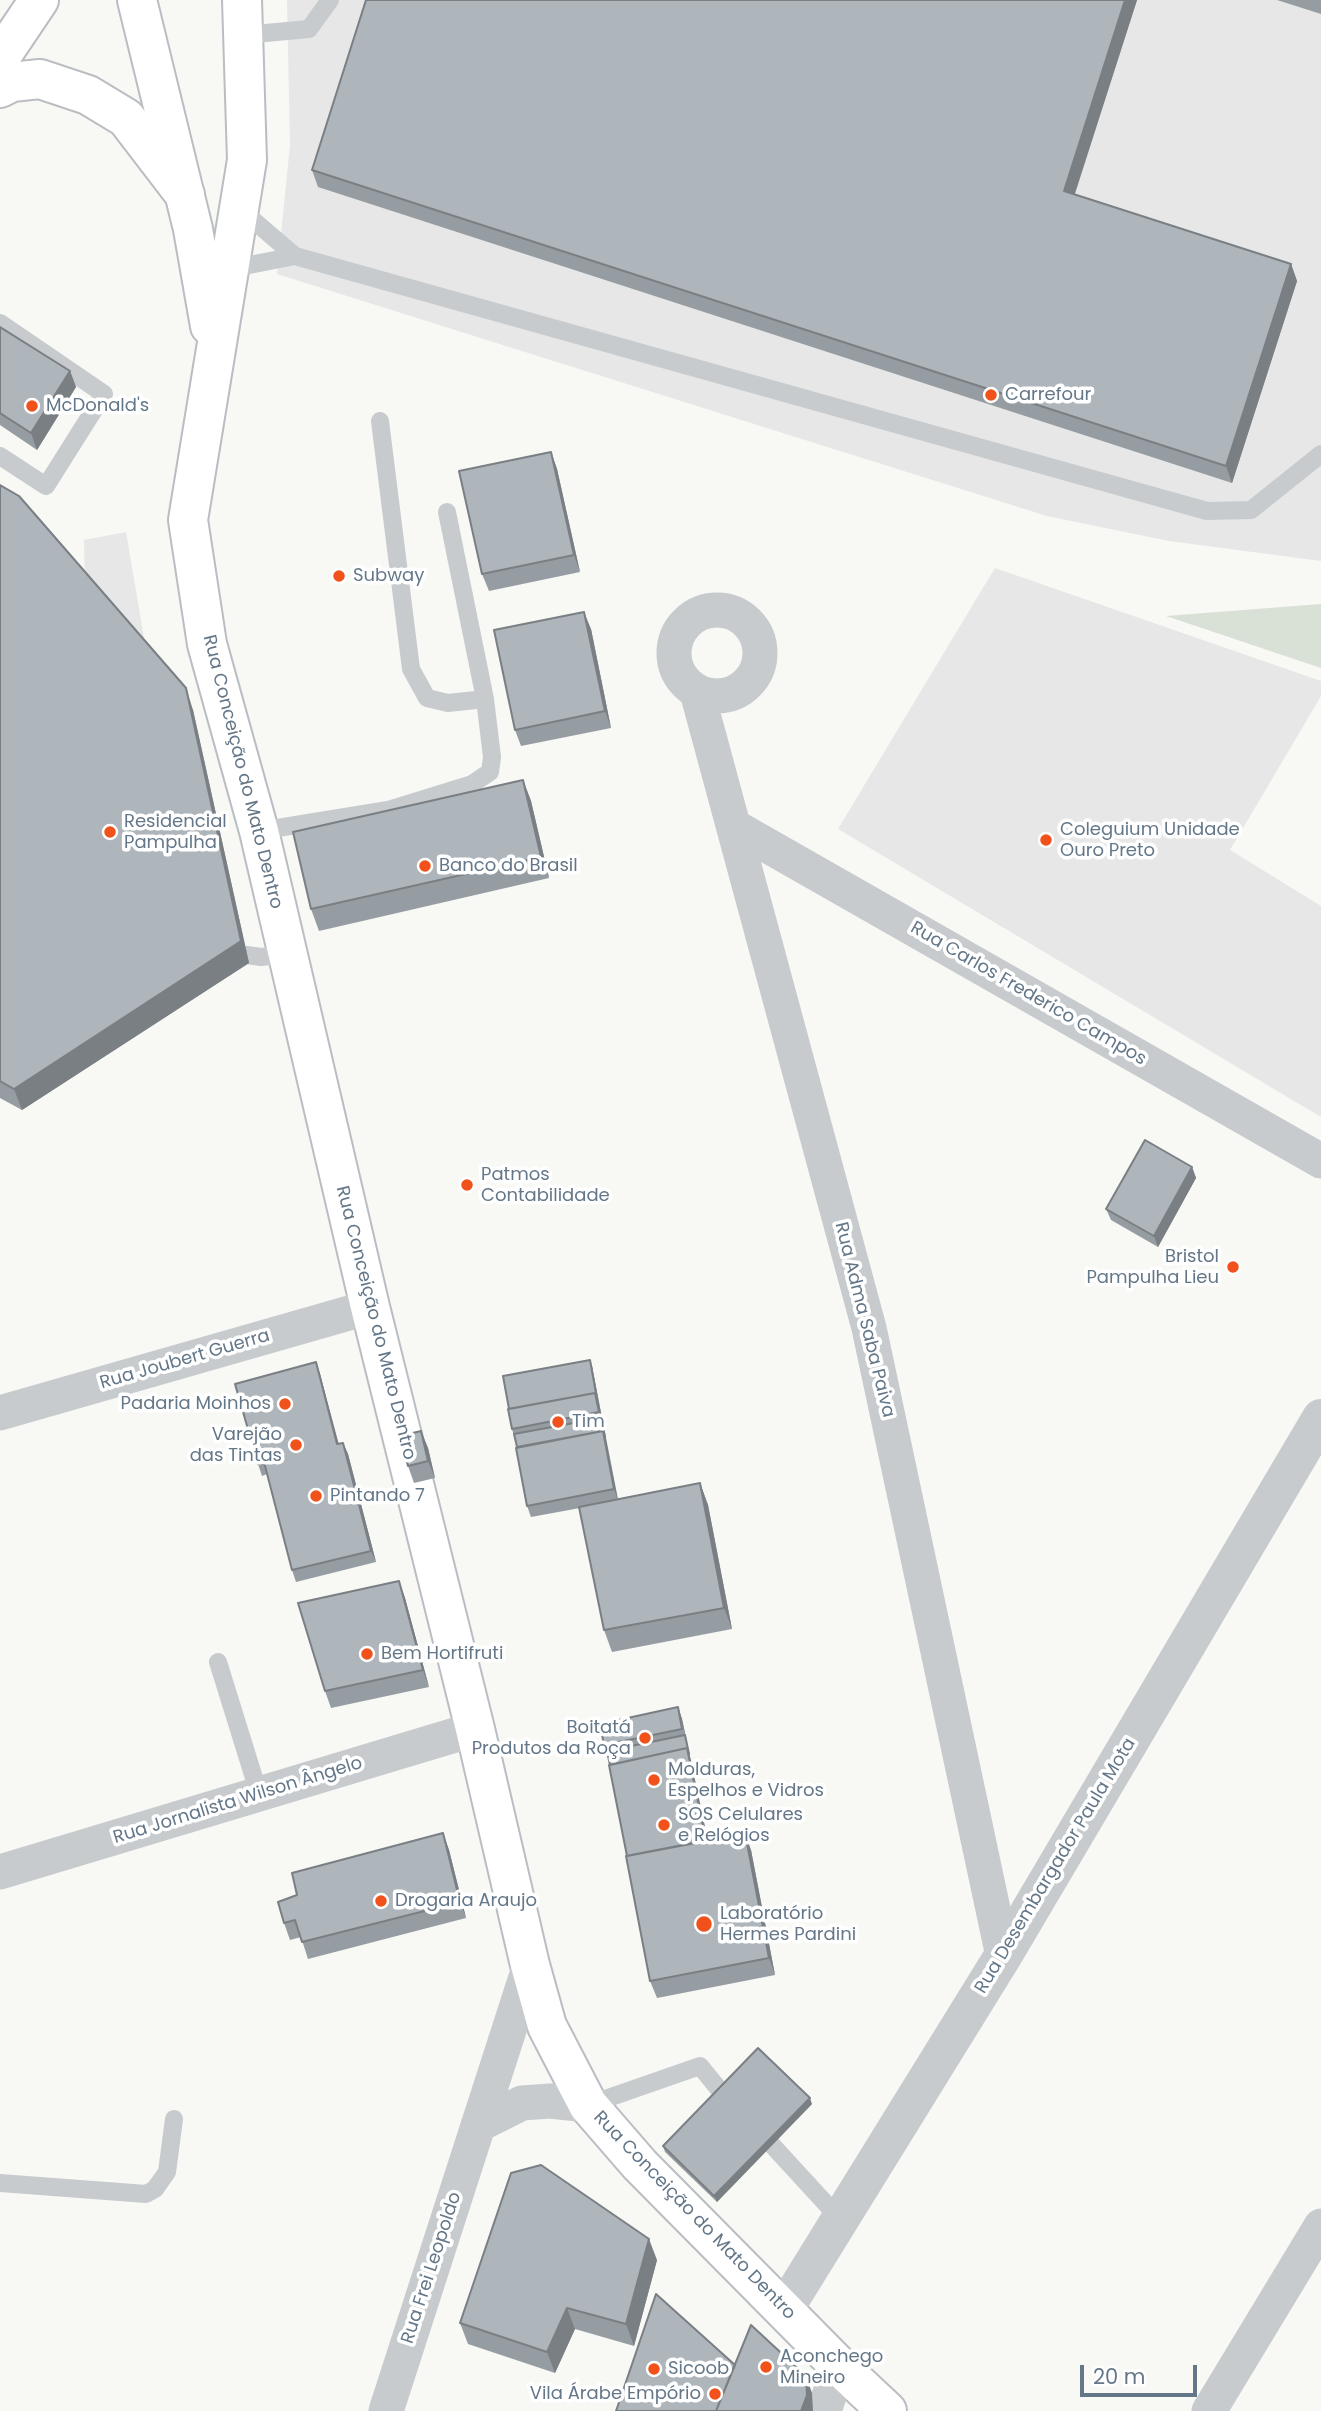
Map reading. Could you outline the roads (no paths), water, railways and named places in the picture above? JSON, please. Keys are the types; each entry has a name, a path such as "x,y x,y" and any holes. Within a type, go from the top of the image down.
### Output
{"main road":[{"path":"0,58 39,0"},
{"name":"Rua Conceição do Mato Dentro","path":"138,3 193,229 215,360"},
{"name":"Rua Conceição do Mato Dentro","path":"242,16 247,160 188,520 208,644 259,831 370,1307 475,1729 530,1965 547,2026 588,2105 640,2165 839,2367 887,2411"},
{"path":"0,88 12,82 40,79 88,94 126,118 185,195"}],"street":[{"name":"Rua Adma Saba Paiva","path":"697,692 869,1328 1003,1956"},
{"name":"Rua Carlos Frederico Campos","path":"735,827 1321,1161"},
{"name":"Rua Joubert Guerra","path":"0,1413 370,1307"},
{"name":"Rua Desembargador Paula Mota","path":"784,2310 1003,1956 1321,1418"},
{"name":"Rua Jornalista Wilson Ângelo","path":"0,1872 475,1729"},
{"name":"Rua Frei Leopoldo","path":"386,2411 530,1965"},
{"path":"478,2125 522,2103 550,2101 588,2105"},
{"path":"1209,2411 1321,2226"},
{"path":"824,2411 839,2367"}],"lane":[{"path":"242,16 309,29 330,0"},
{"path":"239,208 295,256 1207,511 1251,510 1321,454"},
{"path":"229,269 295,256"},
{"path":"0,323 104,394 46,486 0,456"},
{"path":"380,421 411,669 427,698 448,703 485,699"},
{"path":"259,831 388,810 471,784 490,772 492,757 485,699 447,512"},
{"path":"247,955 261,957 288,954"},
{"path":"218,1662 259,1794"},
{"path":"588,2105 700,2066 722,2093"},
{"path":"0,2183 146,2194 155,2189 167,2172 174,2119"},
{"path":"772,2145 840,2220"}],"place":[{"name":"Carrefour","path":"991,395"},
{"name":"McDonald's","path":"32,406"},
{"name":"Subway","path":"339,576"},
{"name":"Residencial Pampulha","path":"110,832"},
{"name":"Coleguium Unidade Ouro Preto","path":"1046,840"},
{"name":"Banco do Brasil","path":"425,866"},
{"name":"Patmos Contabilidade","path":"467,1185"},
{"name":"Bristol Pampulha Lieu","path":"1233,1267"},
{"name":"Padaria Moinhos","path":"285,1404"},
{"name":"Tim","path":"558,1422"},
{"name":"Varejão das Tintas","path":"296,1445"},
{"name":"Pintando 7","path":"316,1496"},
{"name":"Bem Hortifruti","path":"367,1654"},
{"name":"Boitatá Produtos da Roça","path":"645,1738"},
{"name":"Molduras, Espelhos e Vidros","path":"654,1780"},
{"name":"SOS Celulares e Relógios","path":"664,1825"},
{"name":"Drogaria Araujo","path":"381,1901"},
{"name":"Laboratório Hermes Pardini","path":"704,1924"},
{"name":"Aconchego Mineiro","path":"766,2367"},
{"name":"Sicoob","path":"654,2369"},
{"name":"Vila Árabe Empório","path":"715,2394"}]}
